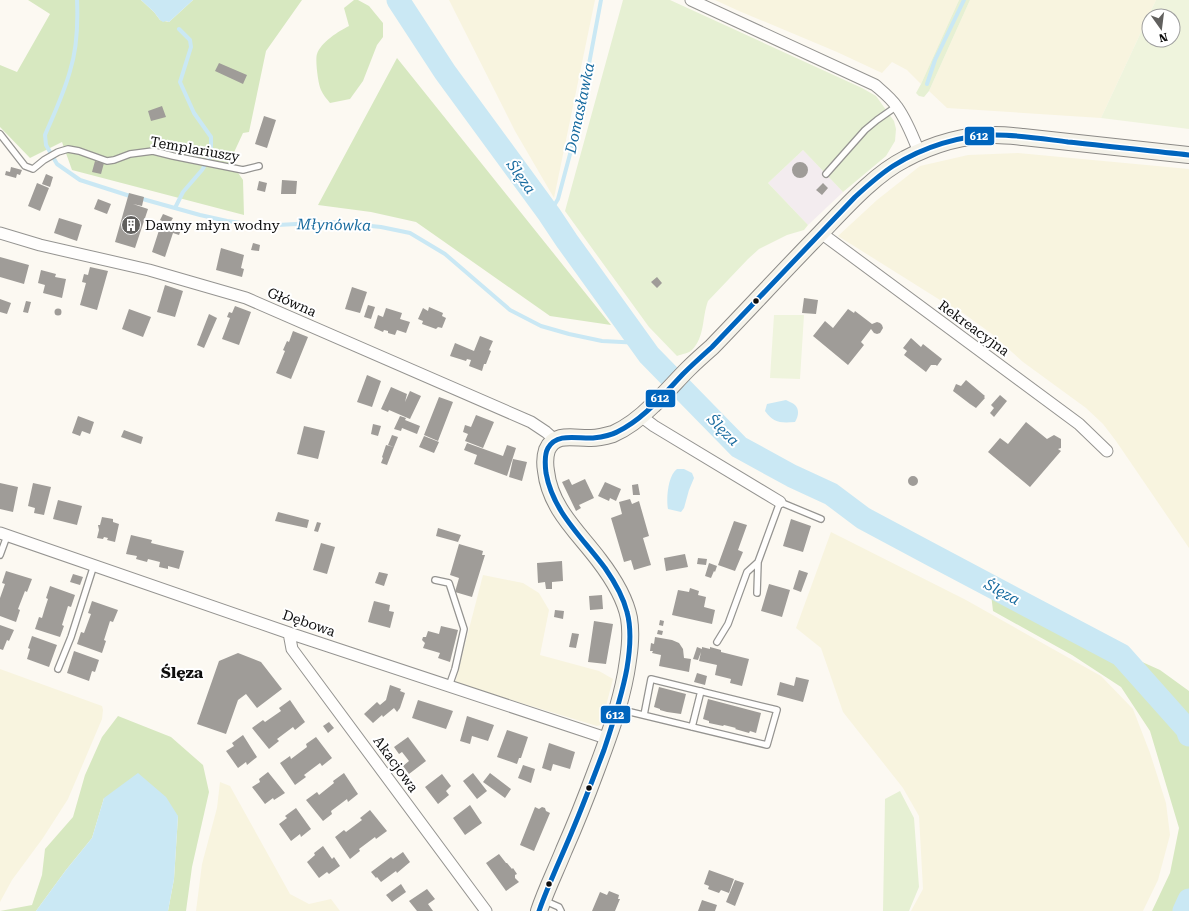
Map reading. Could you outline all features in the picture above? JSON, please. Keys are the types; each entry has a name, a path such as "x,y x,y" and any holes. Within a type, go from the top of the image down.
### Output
{"street":[{"path":"691,0 875,85 897,106 910,130 919,152"},
{"path":"541,906 609,739 622,694 629,654 630,628 625,603 613,581 600,561 564,516 555,502 548,484 545,466 547,451 555,440 565,436 592,438 604,436 623,429 642,417 857,196 886,170 919,152 938,144 977,136 995,135 1189,155"},
{"name":"Główna","path":"0,233 40,245 149,270 246,298 531,422 555,440"},
{"name":"Rekreacyjna","path":"820,234 1079,424 1107,450"},
{"path":"642,417 654,426 780,502"},
{"name":"Dębowa","path":"4,534 289,632 609,739"},
{"name":"Akacjowa","path":"289,632 292,649 486,911"}],"lane":[{"path":"826,174 865,130 897,106"},
{"name":"Templariuszy","path":"0,134 25,166 33,169 44,160 58,152 68,149 79,151 106,161 114,160 130,154 153,151 243,170 259,166"},
{"path":"756,593 758,562 780,502 821,519"},
{"path":"0,555 4,534"},
{"path":"716,642 728,624 747,572 758,562"},
{"path":"58,669 71,637 94,565"},
{"path":"435,580 449,583 464,629 455,669 449,686"},
{"path":"618,709 644,716 767,745 777,710 652,679 644,716"},
{"path":"692,727 701,691"},
{"path":"541,906 559,907 561,911"}],"shaded area":[{"path":"449,0 595,0 554,198 515,131"},
{"path":"715,0 959,0 921,84 907,70 892,62 882,73 837,52"},
{"path":"970,0 1156,0 1152,8 1141,8 1141,32 1101,118 947,108 929,91"},
{"path":"803,150 843,192 808,225 768,183"},
{"path":"1018,153 1189,169 1189,548 1116,441 1103,424 1086,408 1023,362 992,334 963,313 838,236 877,200 920,166 968,155"},
{"path":"831,532 966,600 1101,676 1133,709 1150,753 1166,803 1170,835 1158,880 1143,911 911,911 923,889 919,816 903,788 843,712 821,648 796,628"},
{"path":"483,575 523,583 539,593 549,610 540,655 599,671 613,679 601,725 597,726 455,683"},
{"path":"0,669 102,706 103,710 102,719 68,799 43,838 12,880 0,902"},
{"path":"220,782 230,786 290,894 309,904 331,899 340,911 196,911 202,864 217,808"}],"green space":[{"path":"28,0 141,0 160,20 169,22 193,0 302,0 266,51 249,132 243,133 230,161 243,180 244,215 72,170 62,142 30,158 0,127 0,65 17,72 50,14"},
{"path":"354,0 358,0 369,6 383,23 383,37 377,45 363,81 350,99 330,103 320,87 316,57 322,45 326,41 349,26 344,8"},
{"path":"623,0 670,0 862,88 876,96 894,121 896,129 895,141 886,156 843,192 803,150 768,183 808,225 804,230 787,235 759,249 748,259 708,301 701,333 696,345 691,351 677,356 649,327 565,211"},
{"path":"959,0 970,0 929,91 924,97 919,96 916,93"},
{"path":"1156,0 1189,0 1189,129 1101,118 1141,32 1141,48 1181,48 1181,8 1152,8"},
{"path":"397,58 611,325 550,316 416,222 371,212 318,205"},
{"path":"774,315 804,315 800,379 770,378"},
{"path":"991,594 1160,670 1189,691 1189,911 1152,911 1170,873 1179,828 1150,731 1121,687 1072,655 993,611"},
{"path":"118,716 171,737 203,765 209,792 192,867 186,911 168,911 174,879 178,816 104,798 92,838 36,911 0,911 32,905 42,875 45,849 73,817 85,775 102,737"},
{"path":"900,791 914,818 919,887 909,911 883,911 885,799"}],"water":[{"path":"141,0 193,0 169,22 163,22"},
{"path":"786,400 794,404 798,409 798,416 795,422 774,420 765,411 767,404"},
{"path":"677,469 684,469 692,473 694,478 684,508 681,512 668,509 667,505 670,482 674,472"},
{"path":"138,773 166,797 178,816 174,879 168,911 36,911 92,838 104,798"}],"building":[{"path":"219,63 247,75 243,84 215,71"},
{"path":"162,106 166,117 151,121 148,111"},
{"path":"264,116 276,120 267,148 255,144"},
{"path":"95,161 104,163 101,174 92,172"},
{"path":"800,162 806,164 808,170 806,176 800,178 794,176 792,170 794,164"},
{"path":"11,167 22,170 20,175 17,174 16,178 5,175 6,171 10,172"},
{"path":"46,174 53,177 50,187 42,184"},
{"path":"282,180 297,181 296,194 281,194"},
{"path":"259,181 267,183 265,192 257,190"},
{"path":"37,183 49,188 40,211 28,206"},
{"path":"823,183 828,188 822,195 816,190"},
{"name":"Dawny młyn wodny","path":"129,193 144,197 142,206 133,204 148,209 135,248 115,242"},
{"path":"98,199 111,204 107,214 94,209"},
{"path":"163,214 173,218 170,223 182,227 179,235 173,233 165,257 152,252 162,221 160,220"},
{"path":"59,218 82,225 77,241 54,233"},
{"path":"253,243 260,245 259,251 251,250"},
{"path":"221,248 244,255 241,268 244,269 242,277 216,270"},
{"path":"0,257 29,265 24,284 0,277"},
{"path":"90,267 108,271 97,310 80,305 86,283 82,282 84,274 88,275"},
{"path":"41,270 56,274 55,277 66,279 62,298 43,293 45,285 38,283"},
{"path":"657,277 662,283 657,288 651,282"},
{"path":"165,285 183,291 175,317 157,312"},
{"path":"352,287 367,292 360,313 345,309"},
{"path":"804,298 818,300 816,314 802,313"},
{"path":"0,299 11,303 7,314 0,312"},
{"path":"26,301 31,302 28,313 23,312"},
{"path":"368,305 375,307 371,319 364,317"},
{"path":"235,306 251,312 239,345 222,339 230,318 227,317 229,312 232,313"},
{"path":"429,307 443,313 442,316 446,318 442,328 438,327 436,329 422,324 423,321 418,319 423,308 428,311"},
{"path":"58,308 61,309 61,315 58,316 55,315 54,312 55,309"},
{"path":"386,308 402,313 400,319 410,322 406,333 397,330 395,335 388,333 388,331 384,330 383,332 374,328 378,315 383,317"},
{"path":"129,309 151,317 143,337 122,329"},
{"path":"848,309 854,313 855,311 872,324 877,322 880,323 883,328 880,333 877,334 871,329 861,342 864,345 848,365 813,336 825,321 833,328"},
{"path":"209,314 217,318 204,348 197,345"},
{"path":"293,331 308,337 291,379 276,373 285,351 283,350 287,341 289,342"},
{"path":"480,336 493,341 489,350 491,351 482,371 469,366 471,360 467,359 466,361 450,356 455,343 474,351"},
{"path":"911,338 921,347 923,344 942,359 937,366 931,365 926,372 904,355 907,351 903,348"},
{"path":"367,375 381,381 372,407 357,402"},
{"path":"966,380 985,396 976,408 953,391 956,384 961,386"},
{"path":"391,387 407,394 405,402 410,391 421,396 410,419 389,410 388,412 381,409"},
{"path":"1000,395 1007,401 994,417 990,413 994,408 991,405"},
{"path":"439,397 453,402 438,441 424,435"},
{"path":"476,415 494,422 483,448 465,441 468,434 463,432 465,425 471,427"},
{"path":"78,416 94,422 90,434 82,431 80,436 72,433"},
{"path":"400,416 406,418 405,420 420,426 417,434 402,428 401,431 394,429"},
{"path":"1026,422 1047,439 1054,435 1061,439 1061,448 1058,449 1061,451 1030,487 988,452 1000,438 1008,444"},
{"path":"373,424 381,426 378,436 371,434"},
{"path":"304,426 325,431 318,459 297,454"},
{"path":"124,430 143,437 141,444 121,437"},
{"path":"392,435 398,437 394,447 388,445"},
{"path":"424,436 439,442 434,453 419,447"},
{"path":"467,443 503,456 507,445 516,448 507,476 474,464 477,455 464,450"},
{"path":"386,445 394,447 387,465 381,463"},
{"path":"513,459 527,462 522,481 509,477"},
{"path":"911,476 915,476 917,477 917,485 911,486 908,483 908,479"},
{"path":"569,479 572,485 585,479 594,498 579,505 581,508 576,511 562,482"},
{"path":"605,482 621,489 616,501 610,498 609,501 598,496"},
{"path":"0,483 18,487 13,512 0,509"},
{"path":"33,483 51,487 44,515 34,513 35,508 28,506"},
{"path":"638,484 640,495 633,495 632,485"},
{"path":"630,499 632,504 639,501 649,536 643,538 651,565 634,570 631,560 624,562 611,518 622,514 619,502"},
{"path":"58,500 82,506 77,525 53,519"},
{"path":"278,512 309,520 307,528 275,521"},
{"path":"102,517 113,519 113,522 119,524 115,542 107,540 108,538 104,537 103,539 97,538 99,530 98,525 100,525"},
{"path":"791,519 811,526 803,552 783,546"},
{"path":"734,521 747,525 738,550 743,552 735,571 718,565"},
{"path":"317,522 321,523 318,532 314,531"},
{"path":"438,528 461,535 458,542 436,536"},
{"path":"131,535 152,540 151,543 184,551 179,569 168,566 168,569 159,567 160,562 148,559 147,562 136,559 137,556 126,554"},
{"path":"321,543 335,547 327,574 313,570"},
{"path":"459,544 483,551 482,555 485,555 472,597 455,592 459,578 450,575"},
{"path":"685,554 688,567 666,571 664,558"},
{"path":"698,558 707,559 706,565 697,564"},
{"path":"562,561 563,581 552,582 552,589 546,589 545,582 538,583 537,563"},
{"path":"709,563 717,566 711,578 705,576"},
{"path":"799,570 808,573 801,592 793,589"},
{"path":"6,571 32,579 27,592 25,591 18,609 20,610 16,622 0,616 0,598 5,584 2,583"},
{"path":"379,572 388,574 384,586 375,583"},
{"path":"73,574 83,577 80,585 70,582"},
{"path":"769,584 790,590 782,617 761,611"},
{"path":"50,586 75,595 71,607 68,606 60,637 35,629 39,617 42,618 48,599 46,598"},
{"path":"690,588 699,591 698,595 706,597 704,607 715,610 712,624 672,615 678,590 689,592"},
{"path":"602,595 603,609 590,610 589,596"},
{"path":"92,601 118,610 113,622 110,621 104,640 106,641 102,653 77,644 81,632 84,633 91,614 88,613"},
{"path":"374,601 390,605 389,611 394,612 390,628 368,622"},
{"path":"555,610 564,611 563,619 554,617"},
{"path":"660,620 664,621 663,626 659,625"},
{"path":"594,621 613,624 606,664 588,662"},
{"path":"0,625 14,630 9,641 7,640 3,650 0,649"},
{"path":"441,626 458,630 450,662 438,658 440,653 423,648 425,643 422,640 423,637 426,637 428,631 439,634"},
{"path":"658,630 663,631 662,635 657,634"},
{"path":"572,633 579,634 576,648 569,647"},
{"path":"32,636 57,645 49,667 27,659 30,649 28,648"},
{"path":"655,637 672,640 679,643 683,649 684,658 691,659 689,672 659,666 661,655 650,651 651,643 654,644"},
{"path":"697,647 702,649 702,647 710,649 710,647 721,650 721,652 749,659 742,686 730,683 731,679 715,675 717,665 699,661 701,652 698,660 693,659"},
{"path":"74,651 99,660 95,672 92,671 89,681 67,673"},
{"path":"238,653 261,662 282,689 257,708 246,694 238,700 226,734 197,724 219,661"},
{"path":"697,673 707,676 705,685 694,682"},
{"path":"796,677 809,680 803,702 777,695 780,682 794,686"},
{"path":"390,685 401,689 400,691 405,693 400,708 397,712 394,708 383,717 382,715 373,723 364,714 377,702 380,705 386,700"},
{"path":"659,687 686,694 681,714 667,712 654,707"},
{"path":"708,699 761,713 756,733 750,731 749,733 724,725 709,723 709,721 703,719"},
{"path":"290,700 305,722 295,730 293,727 277,739 279,741 269,749 252,728 263,720 265,722 281,711 279,708"},
{"path":"418,700 453,711 446,729 412,718"},
{"path":"467,716 494,725 488,741 472,736 470,744 460,741"},
{"path":"329,722 334,728 328,733 323,726"},
{"path":"507,730 528,737 521,758 519,758 517,764 497,757"},
{"path":"243,735 257,757 247,765 246,762 238,768 226,751 234,746 232,743"},
{"path":"316,737 332,758 322,766 320,763 304,775 306,777 295,785 280,763 290,756 291,759 307,747 306,744"},
{"path":"408,737 426,761 409,774 403,766 409,761 402,752 399,754 394,747"},
{"path":"549,743 575,752 570,769 553,764 551,771 542,768"},
{"path":"523,765 535,769 531,783 518,778"},
{"path":"268,772 285,793 274,800 273,798 265,804 252,787 260,782 259,779"},
{"path":"344,773 358,794 348,802 347,799 331,811 332,814 323,821 306,800 317,792 319,795 334,783 333,781"},
{"path":"473,773 487,791 477,799 463,781"},
{"path":"490,773 511,789 505,798 483,782"},
{"path":"442,774 451,786 446,791 449,795 438,804 425,787"},
{"path":"470,805 482,823 465,835 453,818"},
{"path":"535,807 539,809 542,807 545,808 546,811 550,813 534,851 520,845"},
{"path":"296,808 311,829 301,837 300,834 291,841 279,824 287,818 285,816"},
{"path":"370,810 387,831 376,839 375,837 359,849 360,851 350,859 335,837 344,830 346,832 362,820 360,818"},
{"path":"323,846 332,859 334,857 340,866 329,874 327,872 319,878 307,862 315,855 314,853"},
{"path":"403,852 410,862 397,873 396,871 381,882 371,872 391,857 393,859"},
{"path":"499,854 512,869 513,868 517,874 515,875 515,878 519,882 506,891 486,863"},
{"path":"709,870 734,879 729,893 721,890 719,893 708,889 709,886 704,884"},
{"path":"735,880 744,883 735,906 726,902"},
{"path":"401,884 406,892 392,902 386,895"},
{"path":"427,889 435,899 428,904 433,911 417,911 409,901"},
{"path":"609,891 619,895 618,899 620,899 615,911 592,911 600,892 607,895"},
{"path":"702,900 717,905 715,911 698,911"}],"waterway":[{"name":"Młynówka","path":"77,0 74,54 68,79 45,135 46,145 57,164 80,180 133,197"},
{"name":"Ślęza","path":"398,0 445,72 549,214 649,355 739,447 792,476 831,494 863,518 1121,655 1187,729 1189,735"},
{"name":"Domasławka","path":"549,214 558,199 577,128 601,0"},
{"path":"927,84 935,60 964,0"},
{"path":"175,208 183,192 202,170 210,157 211,150 211,137 194,113 180,82 191,47 190,40 179,29"},
{"name":"Młynówka","path":"139,198 200,215 260,226 332,222 381,227 410,233 445,254 510,310 541,326 602,341 641,343"},
{"name":"Ślęza","path":"1184,911 1189,900"}],"transit line":[{"name":"612","path":"539,911 604,750 623,689 630,640 629,619 618,589 605,568 570,524 555,500 546,473 545,460 548,448 552,443 568,437 603,437 627,427 636,420 653,406 683,374 712,347 855,197 888,169 917,153 942,143 969,137 996,135 1023,136 1189,155"}],"place":[{"name":"Dawny młyn wodny","path":"131,225"}],"district":[{"name":"Ślęza","path":"182,672"}]}
